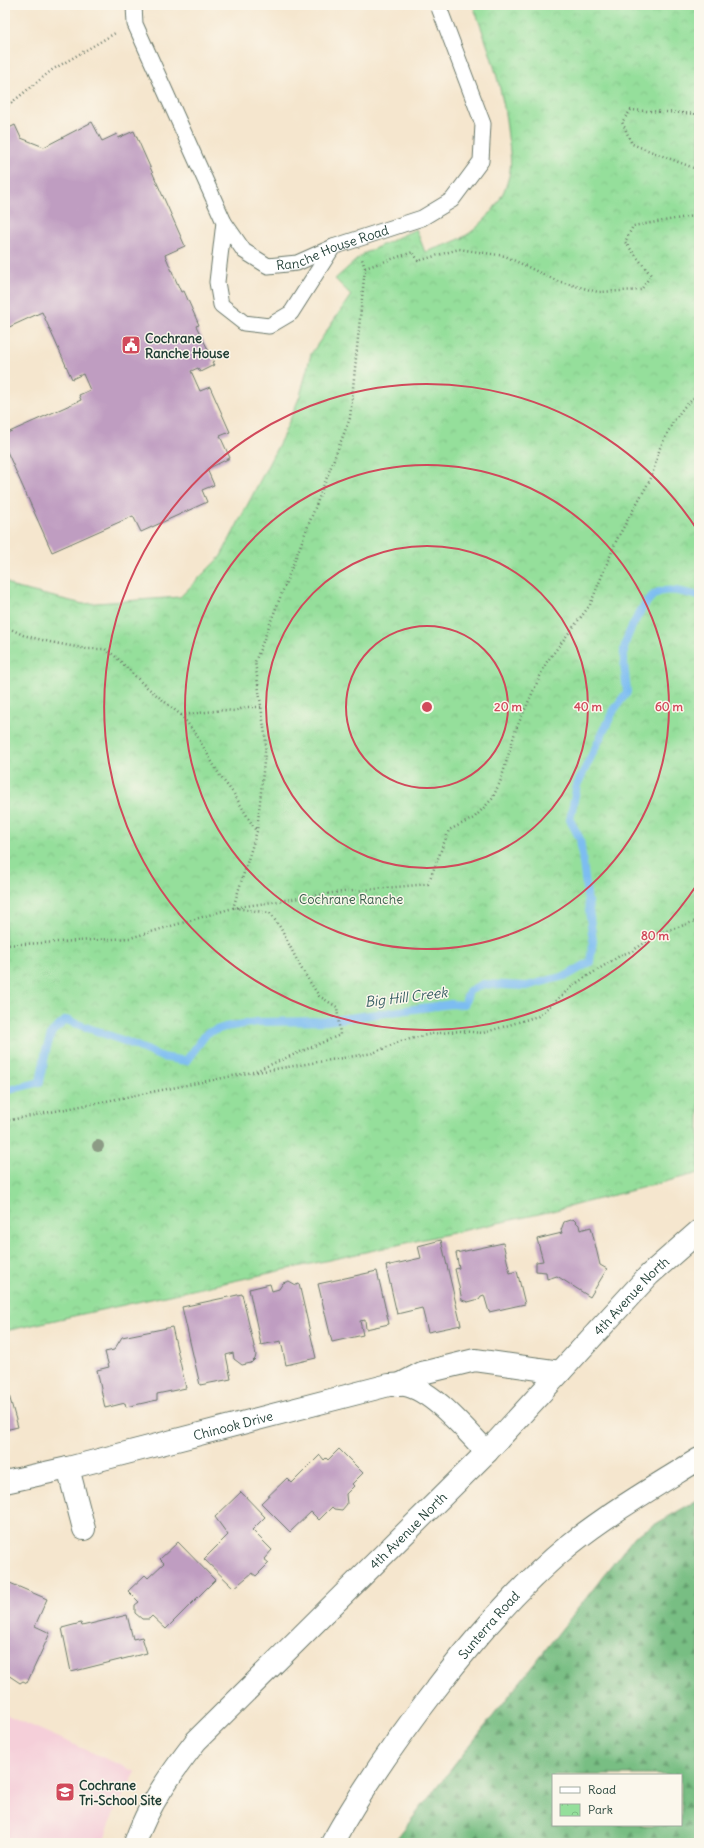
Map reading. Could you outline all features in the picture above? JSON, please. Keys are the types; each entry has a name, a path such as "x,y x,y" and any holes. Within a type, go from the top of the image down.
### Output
{"street":[{"name":"4th Avenue North","path":"135,1843 148,1812 177,1765 196,1741 487,1452 650,1275 699,1231"},
{"name":"Chinook Drive","path":"399,1385 422,1373 468,1361 528,1366 560,1372"},
{"name":"Chinook Drive","path":"5,1482 68,1468 382,1387 399,1385 416,1389 432,1398 487,1452"},
{"name":"Sunterra Road","path":"332,1843 352,1808 401,1734 452,1667 526,1585 568,1547 614,1512 699,1459"},
{"path":"68,1468 84,1529"}],"lane":[{"name":"Ranche House Road","path":"134,5 135,24 224,222 244,251 268,266 298,263 333,246 422,218 452,200 481,161 483,124 438,5"},
{"path":"224,222 217,282 221,305 244,323 269,326 291,313 333,246"}],"path":[{"path":"5,108 52,70 77,54 135,24"},
{"path":"699,114 632,110 622,122 632,144 699,170"},
{"path":"233,908 257,831 266,742 255,662 350,418 365,268 413,252 418,261 459,249 505,256 557,281 598,292 641,290 651,275 625,242 633,226 699,215"},
{"path":"5,945 130,938 233,908 332,893 428,884 449,830 474,818 492,799 501,780 516,729 546,663 590,605 617,539 651,478 660,448 673,422 684,407 699,394"},
{"path":"5,626 23,635 50,642 88,649 105,649 115,656 143,684 181,715 196,734 220,776 234,794 257,831"},
{"path":"181,715 223,710 235,711 246,707 261,707"},
{"path":"233,908 270,914 280,927 301,968 319,996 337,1007 340,1035 253,1072"},
{"path":"5,1122 253,1072 373,1053 401,1041 453,1031 483,1033 538,1016 575,984 632,951 660,932 699,920"}],"shaded area":[{"name":"Cochrane Tri-School Site","path":"5,1714 136,1772 114,1812 103,1843 5,1843"}],"green space":[{"name":"Cochrane Ranche","path":"473,5 699,5 699,1173 548,1212 5,1331 5,580 13,587 83,604 180,597 221,556 283,436 300,396 311,354 351,295 335,279 363,254 416,229 425,252 464,237 486,218 504,191 509,176 510,167 510,152 506,120 495,70"},
{"path":"699,1499 699,1843 393,1843 635,1536"}],"building":[{"name":"Cochrane Ranche House","path":"92,122 102,141 117,134 118,138 134,131 185,246 165,255 181,292 184,291 199,325 196,326 214,361 212,362 214,365 200,372 198,368 191,371 200,391 210,387 230,432 220,436 230,458 207,469 214,485 202,490 207,502 141,532 133,516 52,552 5,447 5,434 81,400 79,395 90,390 83,374 72,379 42,312 5,329 5,130 15,125 21,138 44,147"},
{"path":"573,1219 579,1225 580,1230 591,1227 600,1265 607,1269 590,1297 557,1276 547,1279 546,1272 536,1271 536,1262 543,1261 537,1239 562,1233 561,1230 564,1222"},
{"path":"441,1240 461,1325 428,1332 422,1308 397,1314 386,1266 421,1258 418,1246"},
{"path":"503,1243 510,1273 517,1271 525,1304 489,1312 484,1295 479,1299 468,1302 462,1300 455,1269 459,1268 456,1253"},
{"path":"377,1271 389,1324 366,1329 365,1320 360,1321 363,1335 332,1342 318,1284"},
{"path":"289,1281 296,1285 299,1284 316,1358 286,1365 281,1341 261,1345 249,1289 270,1284 272,1291 279,1289 283,1283"},
{"path":"242,1294 256,1355 255,1359 251,1363 242,1365 234,1359 233,1353 226,1355 231,1379 200,1385 182,1307"},
{"path":"172,1327 186,1388 157,1394 157,1400 126,1407 125,1403 105,1408 97,1370 109,1367 105,1352 114,1350 122,1337"},
{"path":"5,1381 18,1427 5,1430"},
{"path":"339,1449 363,1473 352,1484 354,1486 346,1494 347,1504 342,1510 334,1509 332,1507 319,1520 311,1512 290,1532 261,1503 287,1478 292,1483 320,1455 324,1460 326,1458 328,1460"},
{"path":"241,1492 265,1517 252,1530 272,1550 264,1559 269,1563 256,1576 252,1573 234,1588 204,1559 228,1535 215,1517"},
{"path":"178,1542 215,1580 166,1629 152,1616 149,1619 142,1619 135,1613 135,1605 139,1602 128,1591 145,1575 148,1578 164,1563 160,1559"},
{"path":"10,1583 47,1599 35,1626 50,1633 27,1683 23,1681 20,1683 5,1673 5,1593"},
{"path":"127,1615 133,1639 142,1637 147,1653 71,1672 62,1628 81,1623 82,1626"}],"waterway":[{"name":"Big Hill Creek","path":"5,1091 40,1082 46,1050 52,1032 66,1020 127,1042 162,1057 186,1061 207,1033 225,1027 257,1022 326,1021 451,1004 464,1005 469,991 483,984 527,986 568,975 590,962 593,941 580,839 570,820 577,785 614,710 627,692 624,661 625,646 642,609 648,601 659,592 679,591 699,596"}],"place":[{"name":"Cochrane Ranche House","path":"131,345"},
{"name":"Cochrane Tri-School Site","path":"65,1792"}]}
